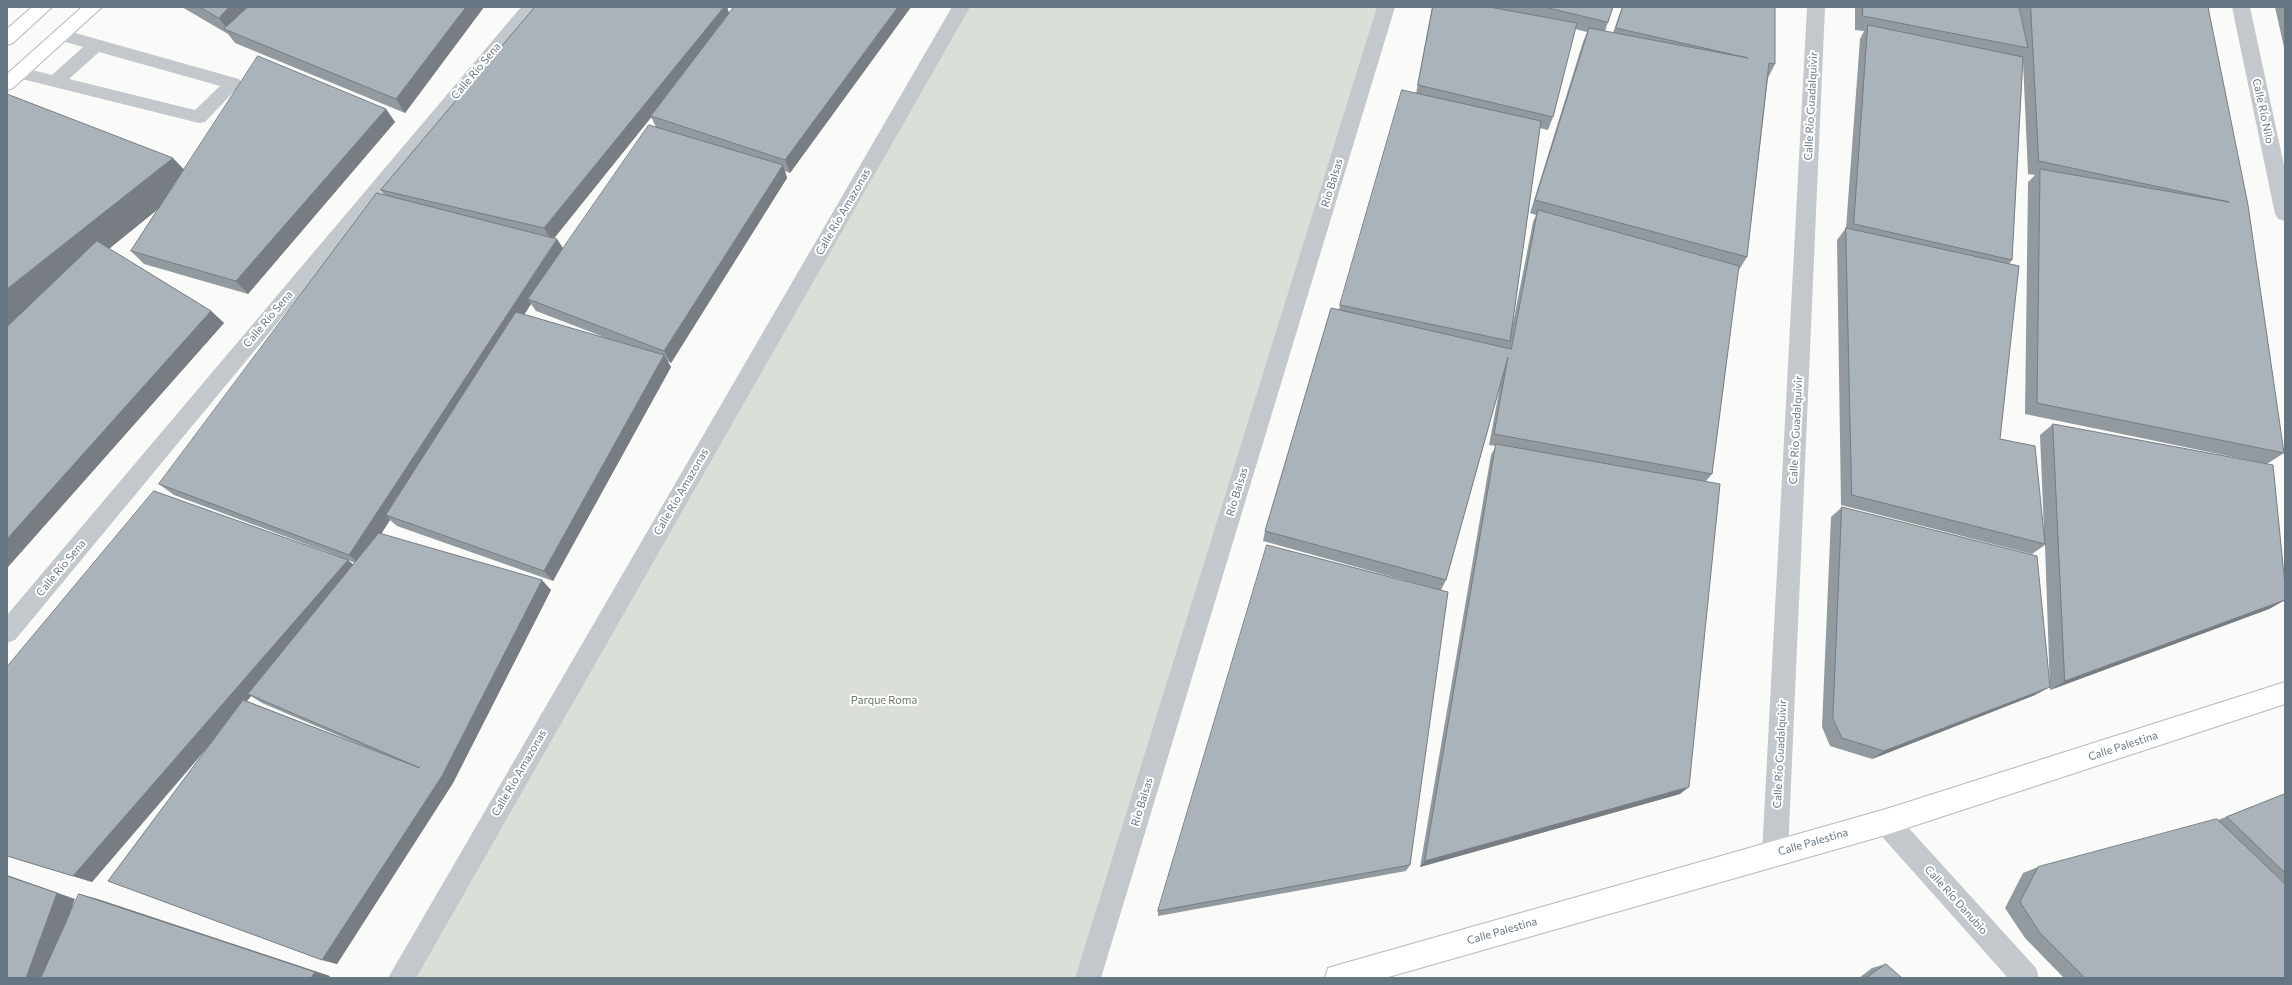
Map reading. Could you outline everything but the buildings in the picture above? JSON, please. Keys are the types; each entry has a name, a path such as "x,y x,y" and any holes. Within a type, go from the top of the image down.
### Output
{"main road":[{"path":"7,39 43,7"},
{"path":"14,78 93,7"},
{"name":"Calle Palestina","path":"1338,978 1886,822 2228,713 2285,693"}],"street":[{"name":"Calle Río Sena","path":"7,632 530,7"},
{"name":"Calle Río Amazonas","path":"401,978 961,7"},
{"name":"Río Balsas","path":"1088,978 1386,7"},
{"name":"Calle Río Guadalquivir","path":"1775,853 1816,7"},
{"name":"Calle Río Nilo","path":"2241,7 2285,214"},
{"path":"14,78 56,81 199,117 233,83 62,35"},
{"path":"56,81 97,44"},
{"name":"Calle Río Danubio","path":"1886,822 2026,978"}],"green space":[{"name":"Parque Roma","path":"962,7 1386,7 1088,978 407,978"}]}
